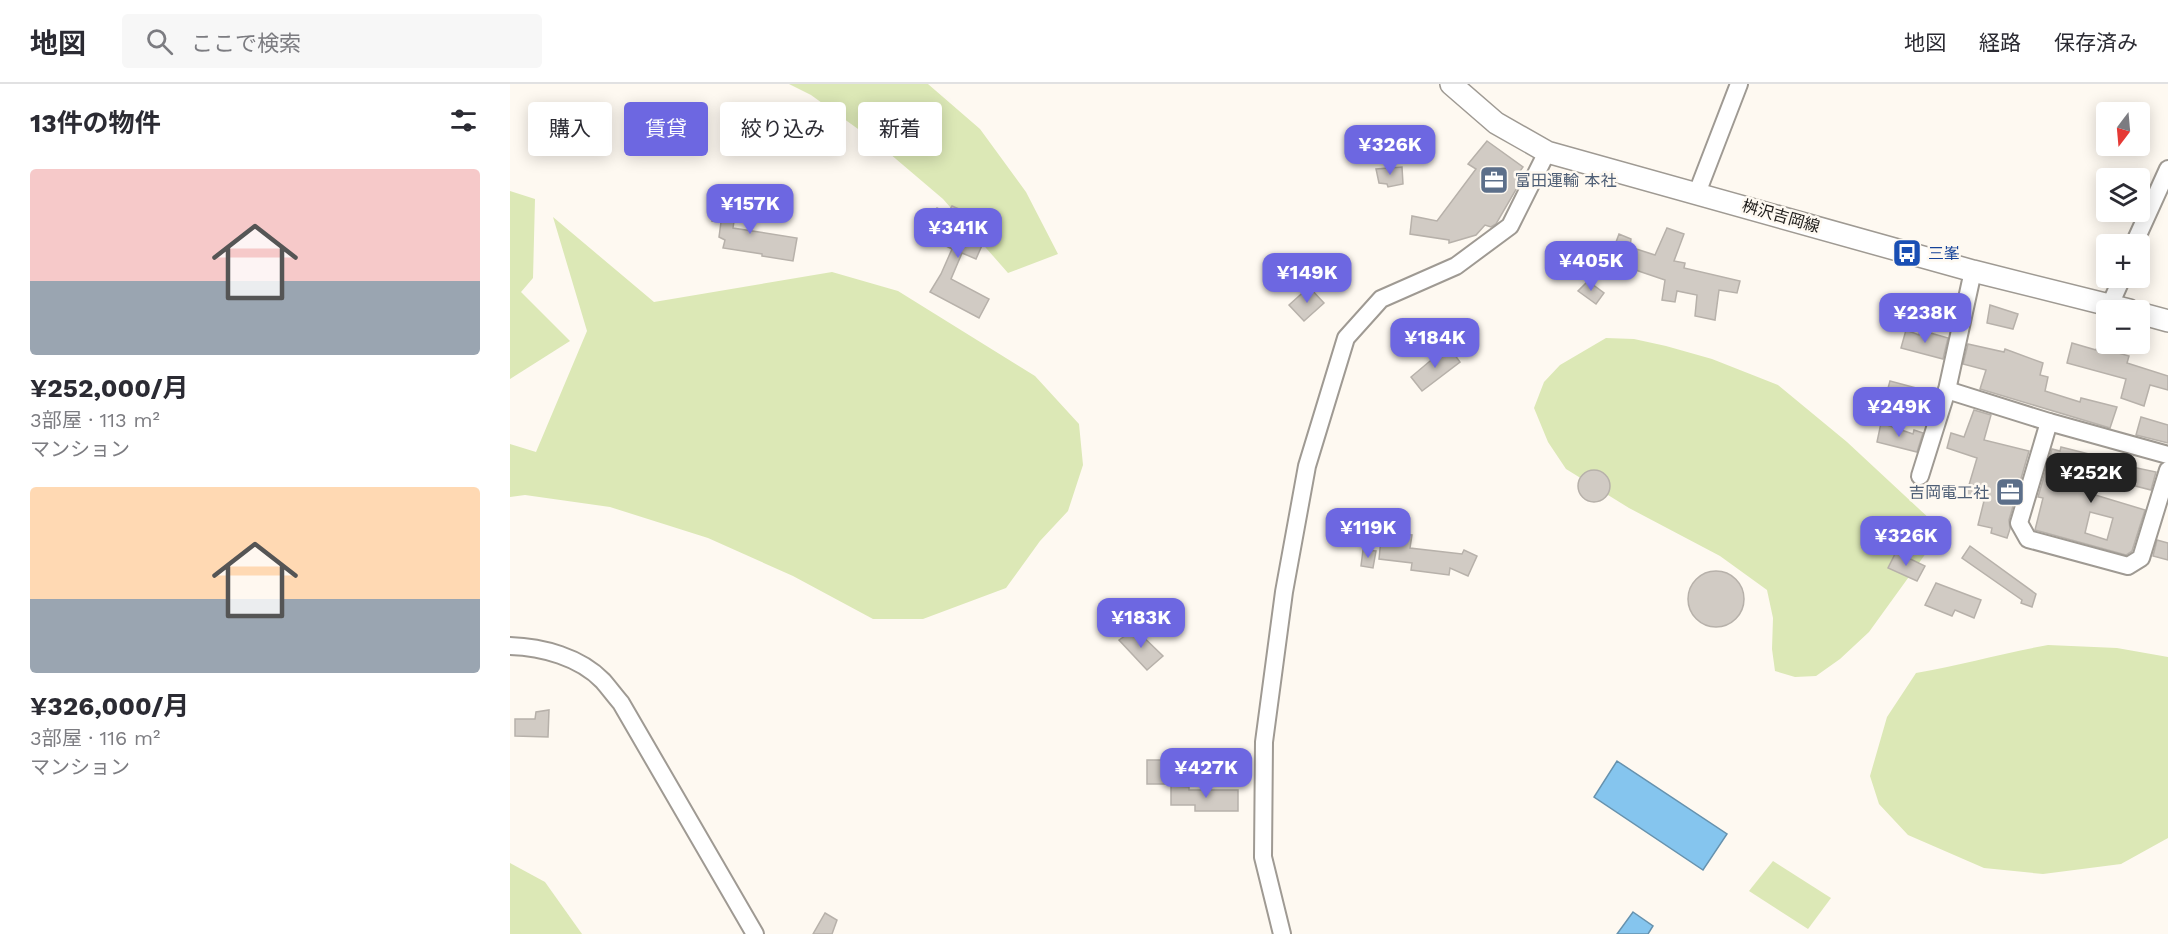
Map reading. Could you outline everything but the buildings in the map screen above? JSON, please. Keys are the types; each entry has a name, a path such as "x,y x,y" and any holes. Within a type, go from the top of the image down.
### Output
{"main road":[{"name":"桝沢吉岡線","path":"1451,84 1496,123 1547,152 1697,192 1973,271 2096,302"},
{"path":"2150,316 2168,321"}],"street":[{"path":"1697,192 1739,84"},
{"path":"1282,934 1263,857 1264,741 1284,592 1307,466 1346,338 1381,299 1456,266 1510,226 1547,152"},
{"path":"2139,234 2168,169"},
{"path":"1920,476 1947,390 1973,271"},
{"path":"1947,390 2049,422 2168,455"},
{"path":"2049,422 2019,523 2028,539 2128,566 2141,558 2168,470"},
{"path":"510,646 546,651 573,659 601,679 621,703 754,934"}],"green space":[{"path":"789,84 928,84 980,129 1026,192 1058,254 1008,273 943,199 892,156 942,156 942,102 858,102 858,129 846,120 846,102 821,102"},
{"path":"510,191 535,199 533,278 521,292 570,341 510,379"},
{"path":"553,217 654,302 832,272 898,291 1035,376 1079,424 1083,465 1068,511 1040,541 1006,588 923,619 873,619 793,576 708,538 610,507 525,495 510,497 510,444 536,452 587,331"},
{"path":"1606,338 1634,339 1666,346 1712,359 1778,385 1847,442 1932,521 1929,549 1869,632 1840,659 1816,676 1795,677 1775,671 1772,649 1773,618 1767,590 1720,556 1629,508 1566,469 1548,442 1534,408 1544,382 1560,365"},
{"path":"2048,645 2117,648 2168,657 2168,838 2121,864 2043,874 1984,868 1908,835 1879,804 1870,776 1887,717 1916,673"},
{"path":"1773,861 1831,898 1808,929 1749,891"},
{"path":"510,863 545,882 582,934 510,934"}],"water":[{"path":"1617,761 1727,834 1703,870 1594,797"},
{"path":"1633,912 1653,926 1648,934 1617,934"}],"place":[{"name":"富田運輸 本社","path":"1494,180"},
{"name":"三峯","path":"1907,253"},
{"name":"吉岡電工社","path":"2010,492"}]}
